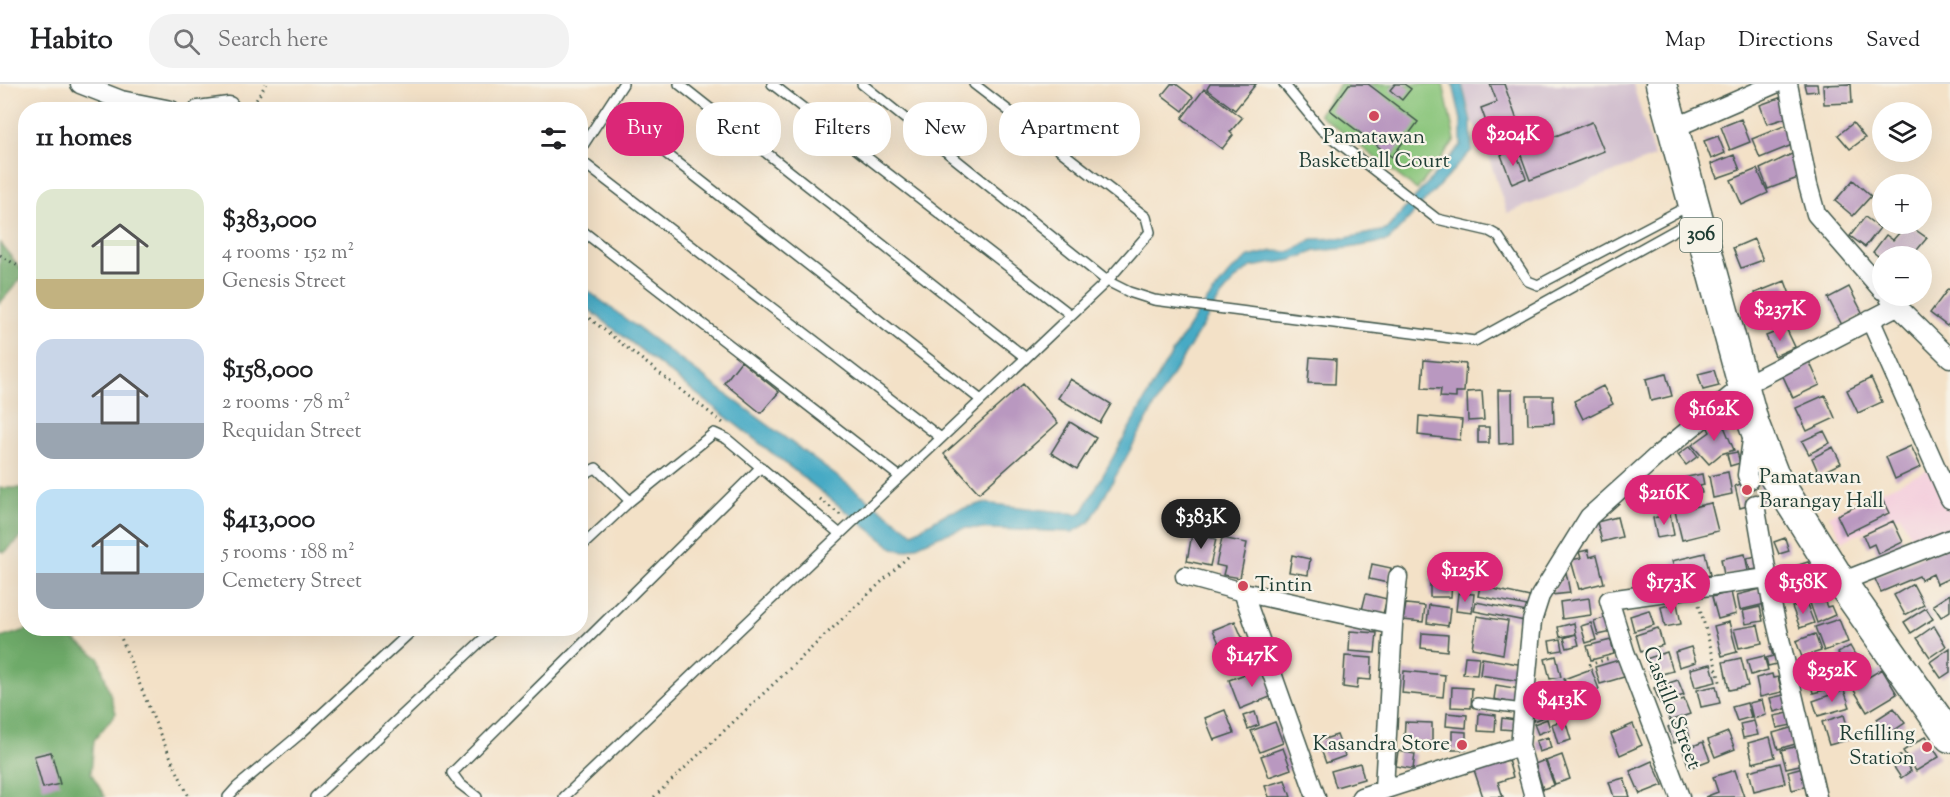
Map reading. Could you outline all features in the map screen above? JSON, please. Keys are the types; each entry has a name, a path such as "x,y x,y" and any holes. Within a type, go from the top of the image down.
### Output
{"main road":[{"name":"306","path":"1661,84 1754,425 1773,474 1842,584 1950,737"}],"street":[{"path":"80,84 131,102"},
{"path":"1674,128 1775,84"},
{"path":"1788,84 1816,214 1872,278"},
{"path":"1534,797 1520,746 1532,621 1540,596 1589,516 1743,386 1870,319 1886,306"},
{"path":"1897,306 1950,358"},
{"path":"1870,319 1950,499"},
{"path":"1749,480 1754,425"},
{"path":"1755,504 1773,609 1817,797"},
{"path":"1842,584 1950,539"},
{"path":"1185,576 1243,592 1393,625"},
{"path":"1384,789 1393,625 1398,577"},
{"path":"1695,588 1767,578"},
{"name":"Castillo Street","path":"1680,797 1625,652 1609,600 1695,588"},
{"path":"1243,592 1316,797"},
{"path":"1361,797 1520,746"}],"lane":[{"path":"612,102 623,84"},
{"path":"679,84 1026,358"},
{"path":"772,84 1071,315"},
{"path":"862,84 1107,281 1154,300 1475,341 1695,211"},
{"path":"564,797 1107,281 1150,232 1146,218 974,84"},
{"path":"1284,84 1322,130 1437,219 1489,231 1498,236 1528,281 1538,285 1695,211"},
{"path":"588,138 606,111"},
{"path":"669,156 981,400"},
{"path":"588,166 941,438"},
{"path":"588,235 900,477"},
{"path":"588,540 630,501 714,433 728,439 840,534"},
{"path":"477,797 460,784 452,773 761,467"},
{"path":"588,472 596,468 630,501"},
{"path":"228,797 406,636"},
{"path":"315,797 486,636"},
{"path":"1477,703 1523,709"}],"path":[{"path":"255,102 266,84"},
{"path":"0,255 18,266"},
{"path":"588,317 730,428"},
{"path":"814,494 852,522"},
{"path":"654,797 911,554"},
{"path":"1773,609 1842,584"},
{"path":"1695,588 1721,685"},
{"path":"120,636 159,732 189,797"},
{"path":"1589,665 1625,652"}],"shaded area":[{"path":"1463,84 1633,84 1654,157 1507,213 1481,134 1473,123"},
{"path":"1934,467 1950,498 1950,531 1916,546 1900,515 1843,541 1829,515"}],"green space":[{"path":"1340,84 1443,84 1455,140 1417,190 1319,114"},
{"path":"0,243 18,265 18,282 0,303"},
{"path":"0,488 18,488 18,540 5,552 0,551"},
{"path":"18,632 18,636 69,636 99,658 116,713 94,740 91,773 105,797 0,797 0,638"}],"water":[{"path":"1453,84 1462,84 1471,121 1472,150 1388,241 1316,251 1292,260 1251,267 1236,279 1219,299 1171,377 1090,522 1073,532 965,528 939,536 905,551 893,548 588,308 588,291 913,533 947,513 983,503 1078,514 1083,511 1164,366 1199,311 1231,271 1249,257 1273,251 1291,252 1312,239 1346,238 1386,230 1461,145 1461,120"}],"building":[{"path":"1171,84 1176,84 1193,97 1183,111 1162,95"},
{"path":"1210,84 1256,84 1235,110 1207,89"},
{"name":"Pamatawan Basketball Court","path":"1349,84 1368,84 1418,122 1392,157 1330,110"},
{"path":"1395,84 1404,84 1411,89 1402,100 1390,90"},
{"path":"1490,84 1504,84 1521,131 1493,141 1481,108 1497,102"},
{"path":"1804,84 1817,84 1818,91 1806,92"},
{"path":"1851,84 1852,103 1824,104 1823,85"},
{"path":"1204,89 1242,118 1230,132 1233,135 1222,149 1182,118"},
{"path":"1782,97 1789,117 1767,124 1760,105"},
{"path":"1741,119 1750,142 1730,150 1721,127"},
{"path":"1592,122 1604,151 1530,180 1519,150"},
{"path":"1853,123 1865,138 1850,149 1838,135"},
{"path":"1789,124 1797,143 1760,158 1752,139"},
{"path":"1718,136 1725,153 1711,159 1704,141"},
{"path":"1515,150 1526,178 1512,184 1501,155"},
{"path":"1796,152 1806,175 1768,189 1760,169"},
{"path":"1734,155 1740,170 1717,178 1711,164"},
{"path":"1757,169 1768,193 1742,205 1731,180"},
{"path":"1853,180 1871,196 1853,216 1835,201"},
{"path":"1865,217 1872,222 1872,234 1875,234 1865,247 1850,236"},
{"path":"1898,234 1921,234 1927,238 1920,246 1878,246 1886,235 1893,240"},
{"path":"1754,239 1763,260 1741,268 1733,248"},
{"path":"1785,281 1791,297 1786,299 1792,316 1767,326 1755,293"},
{"path":"1849,287 1863,314 1842,325 1828,298"},
{"path":"1948,289 1950,290 1950,323 1947,326 1930,313"},
{"path":"1786,328 1795,347 1775,356 1766,336"},
{"path":"1310,357 1336,359 1335,384 1308,383"},
{"path":"1424,360 1466,364 1464,392 1456,392 1456,398 1440,397 1441,389 1422,388"},
{"path":"741,361 779,392 761,413 724,383"},
{"path":"1809,361 1820,385 1793,398 1782,374"},
{"path":"1714,370 1719,386 1703,390 1698,374"},
{"path":"1666,374 1672,396 1651,401 1646,379"},
{"path":"1871,378 1882,402 1858,413 1847,390"},
{"path":"1070,379 1111,404 1100,423 1058,398"},
{"path":"1023,384 1058,423 979,493 944,454"},
{"path":"1603,386 1613,404 1583,419 1574,401"},
{"path":"1498,390 1512,390 1513,443 1499,444"},
{"path":"1482,391 1484,420 1468,421 1467,392"},
{"path":"1825,395 1835,418 1807,431 1796,408"},
{"path":"1527,396 1553,396 1554,423 1528,424"},
{"path":"1419,416 1462,420 1460,440 1418,435"},
{"path":"1720,417 1734,450 1721,454 1709,464 1692,445 1710,432 1707,426"},
{"path":"1070,422 1096,438 1077,469 1051,453"},
{"path":"1478,427 1489,427 1489,443 1478,443"},
{"path":"1824,431 1830,443 1809,454 1802,441"},
{"path":"1690,446 1698,456 1686,465 1678,455"},
{"path":"1911,446 1921,467 1895,479 1886,457"},
{"path":"1833,447 1841,463 1819,474 1812,458"},
{"path":"1737,452 1740,463 1730,466 1727,454"},
{"path":"1728,472 1732,494 1713,498 1709,476"},
{"path":"1702,474 1704,485 1700,486 1702,493 1677,499 1673,480"},
{"path":"1760,477 1768,500 1740,508 1735,486"},
{"path":"1880,495 1889,513 1846,534 1837,515"},
{"path":"1711,503 1718,531 1682,540 1675,511"},
{"path":"1670,514 1674,535 1657,538 1653,518"},
{"path":"1617,517 1622,537 1602,542 1597,522"},
{"path":"1893,521 1903,542 1878,554 1874,544 1868,547 1863,535"},
{"path":"1192,534 1216,539 1210,566 1187,561"},
{"path":"1222,538 1247,543 1240,578 1223,575 1225,567 1216,565"},
{"path":"1785,538 1789,551 1779,554 1774,542"},
{"path":"1948,546 1950,578 1937,584 1933,574 1921,580 1919,576 1881,592 1874,577"},
{"path":"1588,550 1590,557 1597,555 1604,583 1579,589 1571,560 1581,558 1579,552"},
{"path":"1705,553 1710,575 1683,582 1680,573 1676,574 1672,561"},
{"path":"1745,554 1748,571 1724,575 1721,559"},
{"path":"1292,555 1310,559 1308,575 1289,572"},
{"path":"1757,556 1759,569 1750,570 1747,558"},
{"path":"1808,562 1823,589 1785,601 1777,572"},
{"path":"1372,564 1391,568 1388,583 1369,579"},
{"path":"1566,572 1570,593 1550,595"},
{"path":"1430,578 1452,578 1451,597 1430,597"},
{"path":"1913,584 1924,605 1905,615 1894,595"},
{"path":"1480,586 1530,597 1527,606 1478,596"},
{"path":"1761,589 1765,604 1740,610 1737,595"},
{"path":"1731,592 1736,614 1718,619 1712,597"},
{"path":"1458,593 1474,594 1472,613 1456,611"},
{"path":"1366,594 1387,599 1383,614 1362,610"},
{"path":"1950,594 1950,611 1941,617 1933,605"},
{"path":"1589,598 1591,615 1562,619 1560,602"},
{"path":"1823,598 1827,607 1831,606 1835,615 1817,623 1810,603"},
{"path":"1476,602 1527,612 1525,621 1474,611"},
{"path":"1806,602 1814,623 1800,628 1792,607"},
{"path":"1677,603 1681,624 1665,627 1661,607"},
{"path":"1406,604 1425,606 1423,622 1403,620"},
{"path":"1429,605 1450,608 1448,626 1427,623"},
{"path":"1760,607 1763,621 1746,624 1743,611"},
{"path":"1926,608 1933,619 1911,633 1904,622"},
{"path":"1649,610 1654,625 1634,631 1630,616"},
{"path":"1477,616 1508,621 1503,654 1472,648"},
{"path":"1608,617 1612,632 1598,635 1594,621"},
{"path":"1839,619 1848,642 1824,651 1815,627"},
{"path":"1235,621 1244,642 1241,643 1243,647 1224,654 1213,630"},
{"path":"1729,622 1737,652 1722,656 1714,626"},
{"path":"1574,623 1576,634 1560,637 1558,627"},
{"path":"1591,623 1596,640 1586,643 1581,626"},
{"path":"1758,625 1762,643 1739,648 1734,629"},
{"path":"1934,626 1946,646 1930,657 1917,638"},
{"path":"1658,628 1663,645 1641,652 1636,635"},
{"path":"1350,631 1377,633 1375,653 1349,651"},
{"path":"1422,633 1448,635 1447,651 1421,648"},
{"path":"1576,634 1579,645 1567,648 1564,638"},
{"path":"1815,634 1821,651 1802,657 1796,641"},
{"path":"1561,639 1563,650 1551,652 1549,641"},
{"path":"1611,640 1614,654 1591,660 1587,646"},
{"path":"1780,644 1785,662 1768,666 1766,658 1773,656 1770,647"},
{"path":"1850,646 1866,674 1853,681 1838,653"},
{"path":"1691,647 1696,662 1679,667 1675,652"},
{"path":"1950,648 1950,672 1941,678 1930,662"},
{"path":"1667,652 1673,671 1651,677 1646,659"},
{"path":"1345,656 1372,658 1371,680 1358,679 1357,689 1343,687"},
{"path":"1465,656 1479,657 1477,675 1463,674"},
{"path":"1556,656 1561,677 1550,679 1545,659"},
{"path":"1764,656 1768,670 1751,675 1747,660"},
{"path":"1822,656 1827,669 1807,676 1803,663"},
{"path":"1482,658 1524,665 1521,681 1480,675"},
{"path":"1741,658 1748,686 1729,690 1723,662"},
{"path":"1619,660 1624,677 1600,684 1595,667"},
{"path":"1711,664 1716,682 1695,687 1690,669"},
{"path":"1264,667 1275,695 1240,709 1229,680"},
{"path":"1591,669 1599,689 1571,699 1564,679"},
{"path":"1882,669 1897,694 1867,712 1852,687"},
{"path":"1404,671 1445,675 1443,697 1402,693"},
{"path":"1772,674 1773,678 1778,677 1782,692 1760,697 1756,678"},
{"path":"1830,675 1833,688 1813,693 1810,680"},
{"path":"1678,680 1684,695 1660,703 1654,688"},
{"path":"1558,683 1565,700 1545,708 1538,691"},
{"path":"1496,685 1520,689 1518,704 1494,699"},
{"path":"1716,686 1720,703 1701,707 1697,690"},
{"path":"1452,687 1472,688 1471,708 1451,707"},
{"path":"1844,690 1850,707 1818,716 1813,701"},
{"path":"1788,694 1792,707 1774,712 1770,698"},
{"path":"1684,699 1690,714 1670,721 1664,706"},
{"path":"1762,700 1766,715 1753,719 1749,703"},
{"path":"1747,703 1751,717 1737,721 1732,707"},
{"path":"1541,706 1546,716 1533,721 1535,708"},
{"path":"1894,708 1905,723 1887,735 1877,719"},
{"path":"1225,710 1234,733 1214,740 1205,718"},
{"path":"1255,712 1259,725 1248,729 1243,716"},
{"path":"1447,713 1467,715 1466,728 1446,726"},
{"path":"1479,713 1496,715 1495,732 1478,731"},
{"path":"1789,713 1792,725 1777,728 1774,716"},
{"path":"1844,715 1851,739 1829,745 1822,722"},
{"path":"1502,718 1515,720 1514,730 1501,729"},
{"path":"1547,719 1550,729 1538,734 1534,724"},
{"path":"1565,720 1571,740 1558,744 1552,724"},
{"path":"1684,721 1690,737 1674,743 1668,727"},
{"path":"1754,721 1758,735 1743,738 1740,724"},
{"path":"1275,722 1283,743 1260,752 1251,731"},
{"path":"1405,722 1432,723 1432,742 1404,741"},
{"path":"1633,724 1642,745 1620,755 1611,734"},
{"path":"1794,727 1799,743 1778,749 1773,733"},
{"path":"1452,731 1466,732 1466,750 1452,750"},
{"path":"1728,732 1735,749 1715,757 1708,740"},
{"path":"1337,735 1345,756 1326,763 1318,741"},
{"path":"1926,736 1939,757 1916,771 1903,751"},
{"path":"1548,737 1551,748 1539,752 1536,741"},
{"path":"1770,737 1775,757 1753,763 1748,743"},
{"path":"1703,742 1710,760 1689,768 1683,750"},
{"path":"1799,746 1804,764 1786,768 1781,750"},
{"path":"1283,748 1291,769 1269,777 1261,756"},
{"path":"1398,751 1415,754 1413,769 1396,766"},
{"path":"51,752 60,784 43,788 34,756"},
{"path":"1562,755 1570,779 1555,784 1546,761"},
{"path":"1900,755 1911,771 1901,778 1890,761"},
{"path":"1508,760 1513,777 1498,782 1503,797 1483,797 1474,770"},
{"path":"1545,760 1554,785 1543,789 1535,764"},
{"path":"1652,761 1663,785 1640,794 1630,771"},
{"path":"1360,763 1364,779 1336,787 1331,771"},
{"path":"1780,763 1785,783 1754,791 1749,771"},
{"path":"1807,766 1812,785 1792,790 1788,771"},
{"path":"1735,770 1744,797 1705,797 1718,792 1713,777"},
{"path":"1624,778 1630,797 1614,797 1609,782"},
{"path":"1285,780 1291,797 1269,797 1265,786"}],"tunnel":[{"path":"1749,480 1755,504"}],"place":[{"name":"Pamatawan Basketball Court","path":"1374,116"},
{"name":"Pamatawan Barangay Hall","path":"1747,490"},
{"name":"Tintin","path":"1243,586"},
{"name":"Kasandra Store","path":"1462,745"},
{"name":"Refilling Station","path":"1927,747"}]}
